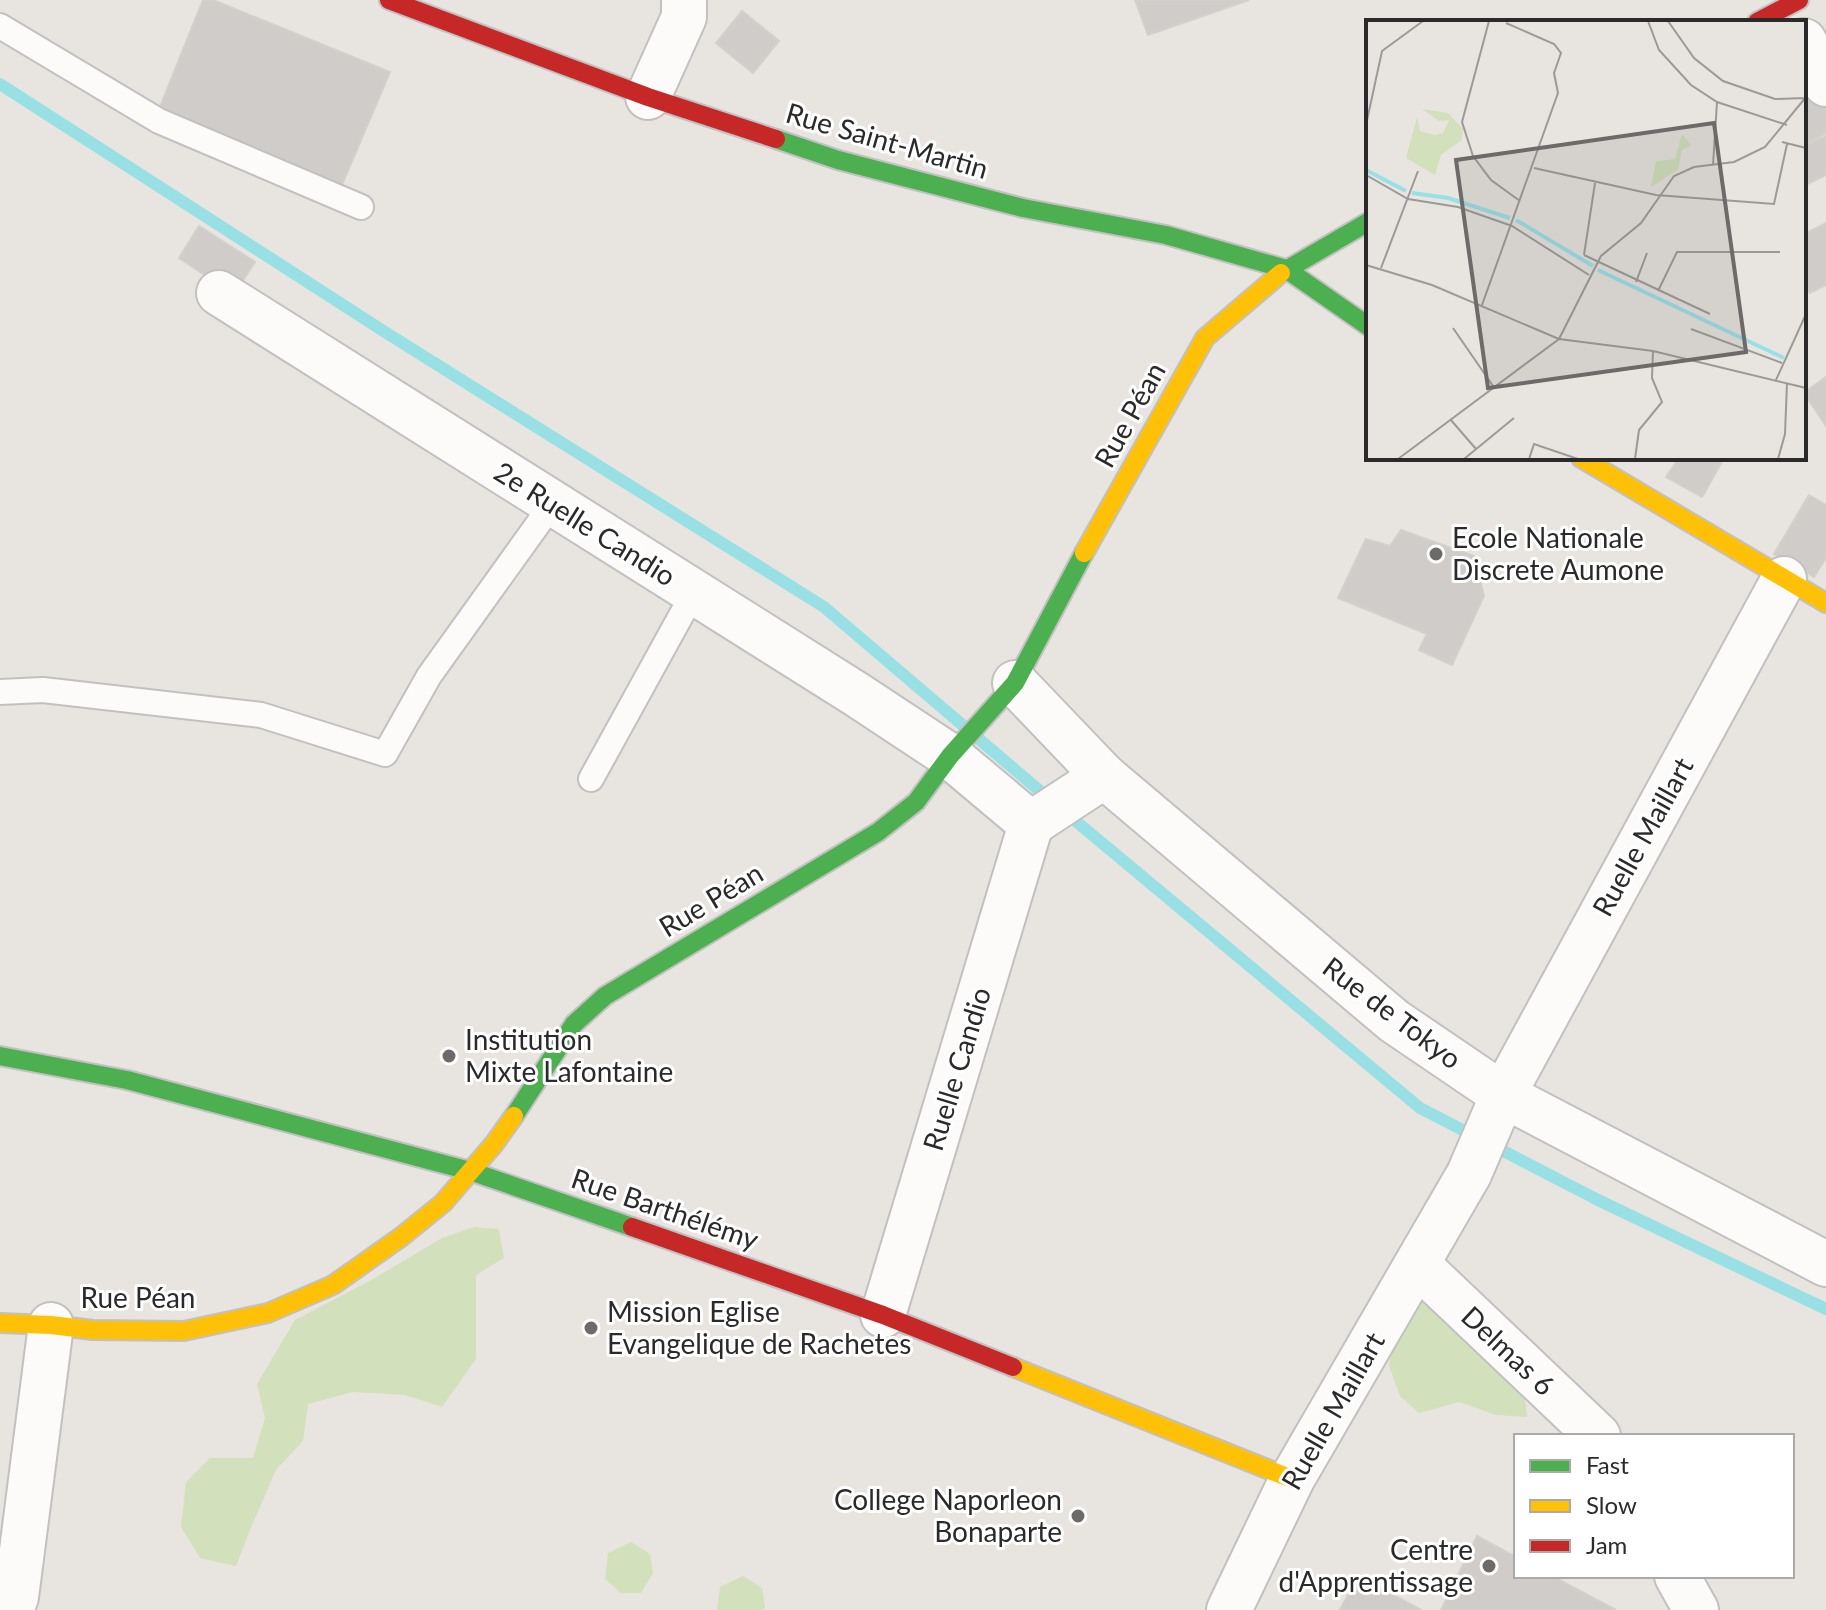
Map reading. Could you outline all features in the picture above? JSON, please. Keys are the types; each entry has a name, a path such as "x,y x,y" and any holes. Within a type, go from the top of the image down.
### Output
{"street":[{"name":"Rue Saint-Martin","path":"389,0 648,97 838,160 1023,208 1166,235 1286,269 1366,325"},
{"path":"648,97 684,17 684,0"},
{"path":"1806,49 1826,84"},
{"name":"Rue Péan","path":"0,1323 93,1330 184,1331 268,1313 333,1285 401,1237 443,1203 521,1107 574,1024 605,996 878,832 916,802 950,756 1015,683 1205,338 1286,269 1366,223"},
{"name":"2e Ruelle Candio","path":"219,293 856,694 950,756 1031,824"},
{"path":"1584,460 1826,603"},
{"name":"Ruelle Maillart","path":"1229,1610 1292,1479 1469,1174 1503,1095 1784,579"},
{"name":"Rue de Tokyo","path":"1015,683 1104,776 1394,1021 1503,1095 1826,1264"},
{"path":"1031,824 1104,776"},
{"name":"Ruelle Candio","path":"883,1315 1031,824"},
{"name":"Rue Barthélémy","path":"0,1056 127,1080 470,1171 883,1315 1292,1479"},
{"name":"Delmas 6","path":"1418,1265 1596,1434"},
{"path":"11,1610 16,1597 51,1325"},
{"path":"1678,1578 1696,1610"}],"lane":[{"path":"0,26 159,121 361,207"},
{"path":"0,692 43,690 261,715 385,754 429,676 553,503"},
{"path":"591,779 694,592"}],"green space":[{"path":"474,1227 499,1229 504,1258 476,1275 476,1359 442,1407 405,1395 353,1392 308,1404 303,1441 276,1470 236,1566 200,1558 181,1527 186,1482 210,1458 253,1458 265,1418 257,1384 295,1320 442,1238"},
{"path":"1430,1292 1523,1382 1527,1417 1496,1415 1459,1402 1419,1413 1400,1396 1389,1366 1393,1341 1413,1306"},
{"path":"631,1542 650,1554 653,1573 641,1593 621,1593 605,1579 608,1553"},
{"path":"743,1576 762,1588 763,1610 717,1610 720,1587"}],"building":[{"path":"203,0 213,0 390,72 341,187 158,112"},
{"path":"1135,0 1249,0 1148,35"},
{"path":"742,11 779,41 753,73 716,43"},
{"path":"1806,69 1826,104 1826,133 1806,144"},
{"path":"1826,136 1826,175 1806,185 1806,145"},
{"path":"1826,223 1826,285 1810,293 1806,286 1806,233"},
{"path":"199,226 255,262 234,294 179,258"},
{"path":"1826,377 1826,426 1806,396 1806,392"},
{"path":"1678,460 1723,460 1702,497 1666,477"},
{"path":"1809,495 1826,505 1826,558 1814,577 1774,554"},
{"path":"1401,530 1474,556 1484,596 1452,665 1419,650 1427,634 1338,598 1366,539 1390,546"},
{"name":"Centre d'Apprentissage","path":"1477,1536 1514,1556 1514,1578 1556,1578 1616,1610 1441,1610"},
{"name":"Centre d'Apprentissage","path":"1358,1576 1421,1610 1340,1610"}],"waterway":[{"path":"0,84 385,332 824,607 1420,1108 1598,1200 1826,1309"}],"traffic: fast":[{"path":"776,139 838,160 1023,208 1166,235 1286,269 1366,325"},
{"path":"1281,273 1366,223"},
{"path":"514,1116 574,1024 605,996 878,832 916,802 950,756 1015,683 1084,553"},
{"path":"0,1056 127,1080 470,1171 632,1227"}],"traffic: slow":[{"path":"1084,553 1205,338 1281,273"},
{"path":"1584,460 1826,603"},
{"path":"0,1323 93,1330 184,1331 268,1313 333,1285 401,1237 443,1203 514,1116"},
{"path":"1013,1367 1292,1479"}],"traffic: jam":[{"path":"389,0 648,97 776,139"},
{"path":"1761,20 1799,0"},
{"path":"632,1227 883,1315 1013,1367"}],"place":[{"name":"Ecole Nationale Discrete Aumone","path":"1436,554"},
{"name":"Institution Mixte Lafontaine","path":"449,1056"},
{"name":"Mission Eglise Evangelique de Rachetes","path":"591,1328"},
{"name":"College Naporleon Bonaparte","path":"1078,1516"},
{"name":"Centre d'Apprentissage","path":"1489,1566"}]}
